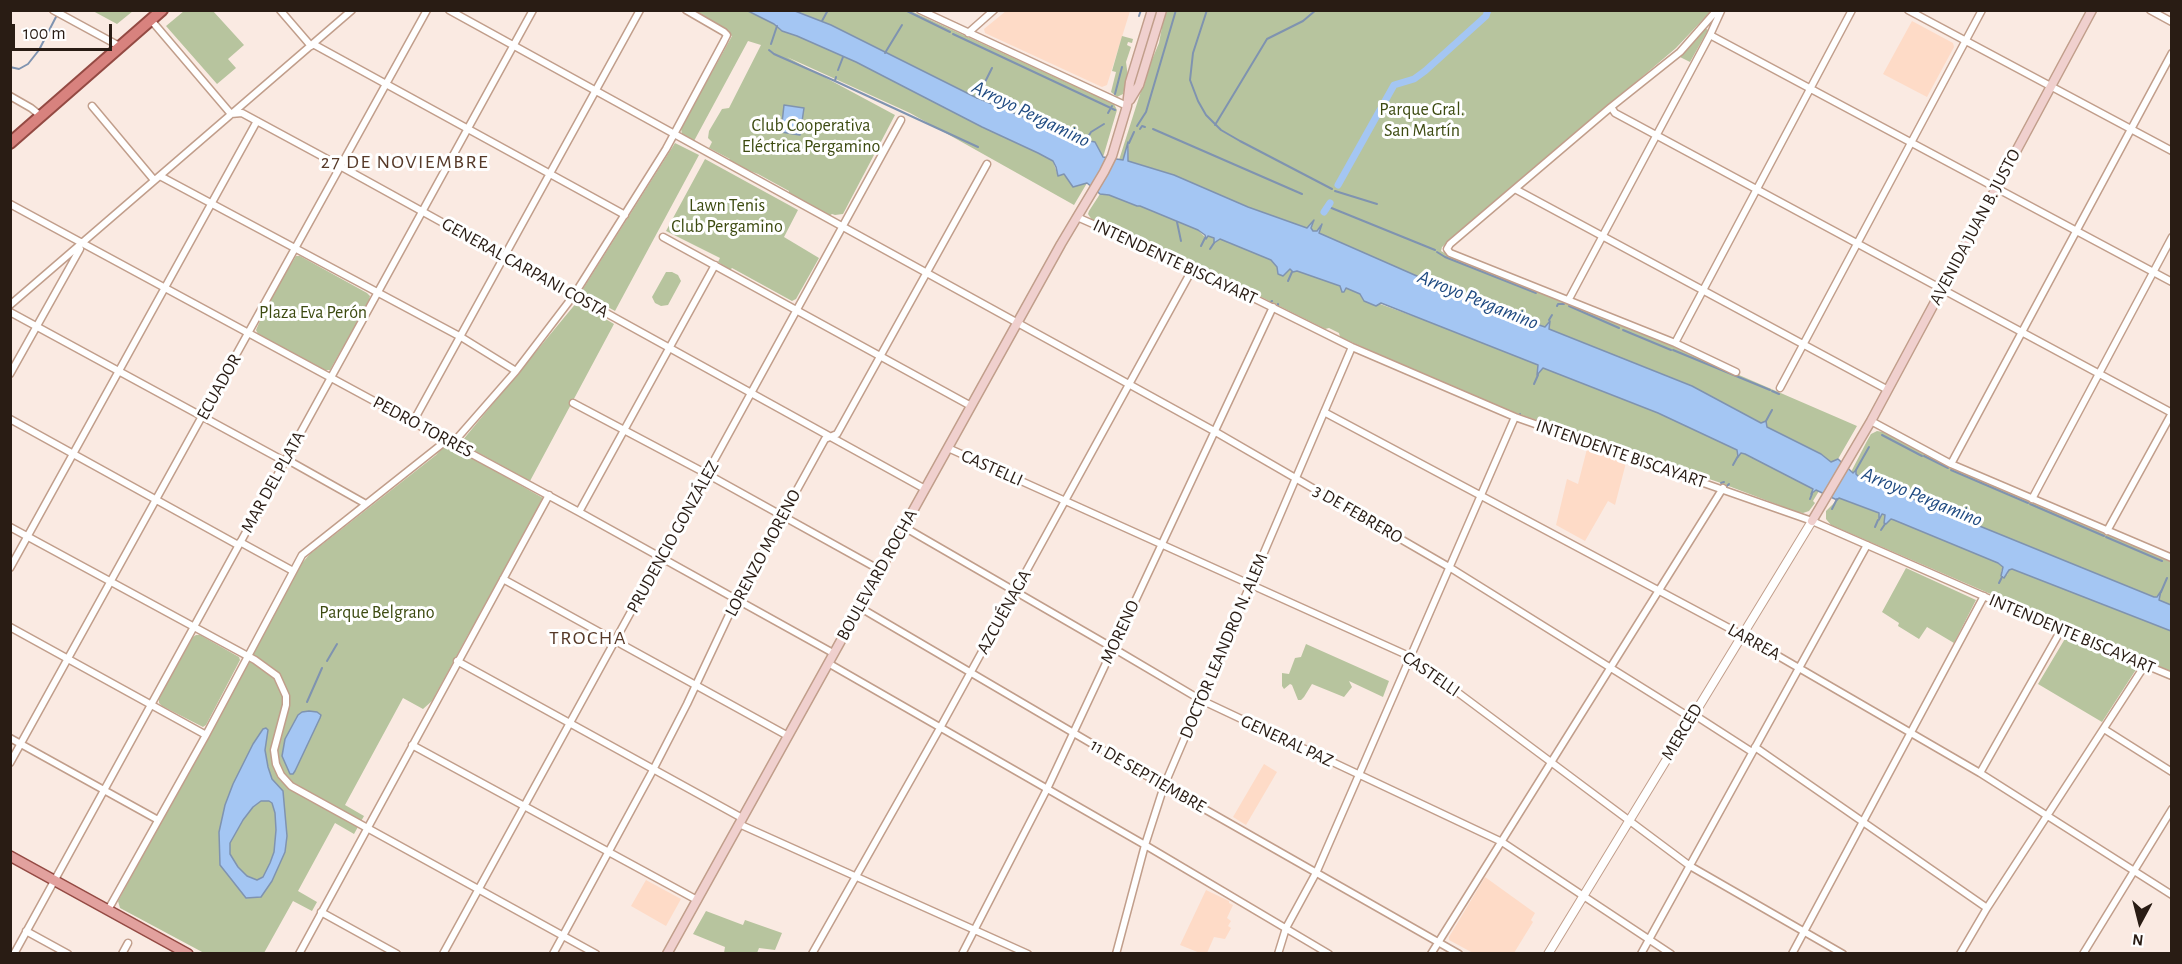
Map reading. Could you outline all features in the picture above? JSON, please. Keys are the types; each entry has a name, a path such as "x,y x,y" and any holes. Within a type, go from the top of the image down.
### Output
{"highway":[{"path":"10,143 162,10"}],"main road":[{"path":"1127,106 1130,82 1152,10"},
{"path":"1127,106 1139,85 1162,10"},
{"name":"AVENIDA JUAN B. JUSTO","path":"1817,511 1871,421 2092,10"},
{"name":"BOULEVARD ROCHA","path":"667,954 1016,324 1112,156 1127,106"},
{"name":"MERCED","path":"1812,520 1817,511"},
{"path":"10,856 188,954"}],"street":[{"path":"53,10 121,47"},
{"path":"280,10 312,45 625,215"},
{"path":"10,305 352,10"},
{"name":"ECUADOR","path":"10,763 427,10"},
{"name":"3 DE FEBRERO","path":"449,10 1016,324 1130,384 1449,567 1611,669 1753,749 1863,821 1987,909"},
{"name":"MAR DEL PLATA","path":"14,954 533,10"},
{"path":"413,422 640,10"},
{"path":"108,910 206,735 302,555 450,442 516,371 574,295 674,134 727,35 686,10"},
{"path":"920,10 1127,106"},
{"path":"968,33 994,10"},
{"path":"1569,299 1710,35 1719,10"},
{"path":"1719,10 1680,52 1611,107 1450,244 1447,249 1450,253 1675,343 1736,372"},
{"path":"1675,343 1852,10"},
{"path":"1908,10 2172,151"},
{"path":"1780,388 1982,10"},
{"path":"2150,10 2172,22"},
{"path":"151,20 231,114"},
{"path":"1710,35 2172,282"},
{"path":"1951,464 2172,53"},
{"path":"10,96 41,116"},
{"path":"92,106 157,178 212,204 461,337 516,371"},
{"path":"1611,107 1615,113 2172,413 2107,531"},
{"name":"GENERAL CARPANI COSTA","path":"231,114 242,113 257,121 925,489"},
{"name":"PRUDENCIO GONZÁLEZ","path":"443,954 901,120"},
{"path":"10,568 257,121"},
{"name":"LORENZO MORENO","path":"553,954 653,770 736,600 825,439 837,434 987,164"},
{"path":"1515,189 1888,390"},
{"name":"PEDRO TORRES","path":"10,204 549,495 834,653"},
{"name":"INTENDENTE BISCAYART","path":"1077,217 1193,268 1352,347 1515,417 1812,520 2061,630 2172,676"},
{"path":"663,237 971,406"},
{"path":"2032,499 2172,237"},
{"path":"10,374 83,243"},
{"path":"579,512 715,265"},
{"name":"AZCUÉNAGA","path":"812,954 858,876 1193,268"},
{"name":"MORENO","path":"962,954 1047,789 1273,307"},
{"path":"10,312 366,504"},
{"name":"DOCTOR LEANDRO N. ALEM","path":"1116,954 1145,845 1164,786 1352,347"},
{"path":"573,403 880,570"},
{"name":"LARREA","path":"1324,412 1742,635 1980,773 2172,895"},
{"path":"1278,954 1286,928 1317,872 1409,656 1515,417"},
{"path":"10,419 156,500 293,571"},
{"path":"1871,421 1951,464 2172,558"},
{"name":"CASTELLI","path":"948,448 1409,656 1690,866 1843,954"},
{"path":"1431,954 1723,488"},
{"path":"299,954 549,495"},
{"name":"MERCED","path":"1548,954 1812,520"},
{"path":"10,526 266,666 277,676 286,696 285,712 274,750 276,764 287,782 301,792 596,954"},
{"name":"GENERAL PAZ","path":"904,527 1201,700 1502,842 1671,954"},
{"path":"1641,954 1867,545"},
{"path":"503,579 788,736"},
{"path":"1792,954 1984,596"},
{"name":"11 DE SEPTIEMBRE","path":"859,607 970,674 1459,954"},
{"path":"10,627 206,735"},
{"path":"1980,773 2061,630"},
{"path":"458,661 741,821 1028,954"},
{"path":"828,663 1145,845 1329,954"},
{"path":"1970,954 1962,951 1987,909 2145,665"},
{"path":"2104,729 2172,772"},
{"path":"10,738 158,820"},
{"path":"412,745 697,900"},
{"path":"2083,954 2172,809"},
{"path":"321,912 397,954"},
{"path":"26,931 68,954"},
{"path":"122,954 128,943"}],"shaded area":[{"path":"1006,11 1130,11 1107,85 1102,87 985,33 984,29"},
{"path":"1912,21 1953,43 1954,47 1927,97 1883,74"},
{"path":"1588,445 1627,459 1615,505 1608,501 1585,541 1556,525 1567,479 1578,484"},
{"path":"1264,764 1277,772 1246,825 1233,817"},
{"path":"1485,877 1535,913 1531,920 1533,922 1514,953 1473,953 1449,940"},
{"path":"646,880 681,899 666,926 631,906"},
{"path":"1206,890 1233,905 1227,918 1231,921 1228,926 1231,928 1225,939 1214,937 1207,953 1200,953 1180,945"}],"green space":[{"path":"93,11 133,11 117,24"},
{"path":"184,11 213,11 244,45 228,59 236,68 217,84 166,26"},
{"name":"Club Cooperativa Eléctrica Pergamino","path":"690,11 748,11 774,24 782,31 856,62 1053,161 1058,176 1063,174 1076,186 1087,183 1074,205 910,113 787,57 895,115 843,214 829,216 789,195 789,191 742,168 709,148 712,142 708,138 709,131 722,109 729,108 761,45 748,41 694,141 682,135 681,128 732,36"},
{"path":"795,11 911,11 1114,104 1117,110 1103,157 1100,156 1095,142 1090,141 1089,137 1085,140 1077,139 975,97 831,25"},
{"name":"Parque Gral. San Martín","path":"1165,11 1711,11 1676,48 1442,247 1441,251 1459,261 1621,324 1857,426 1838,459 1831,462 1821,454 1767,427 1766,421 1761,423 1692,386 1549,329 1550,320 1546,327 1501,312 1319,233 1321,224 1317,231 1313,231 1311,229 1314,221 1307,228 1248,207 1174,175 1128,161 1129,143 1123,161 1119,160 1148,69 1159,43"},
{"path":"1705,28 1708,30 1690,62 1680,57"},
{"path":"1122,36 1133,39 1132,43 1128,42 1127,45 1131,47 1126,62 1128,77 1123,94 1117,97 1111,92 1116,72 1112,71"},
{"path":"675,143 699,155 615,311 581,292"},
{"name":"Lawn Tenis Club Pergamino","path":"705,159 798,210 784,237 819,258 796,299 792,301 732,268 730,270 718,262 720,258 666,231"},
{"path":"1100,194 1140,206 1198,230 1206,238 1207,236 1214,238 1214,243 1220,239 1271,260 1278,272 1289,268 1293,272 1297,271 1341,286 1343,292 1346,288 1361,294 1361,297 1538,365 1538,374 1543,368 1658,413 1737,450 1739,456 1741,453 1745,454 1813,489 1812,494 1816,490 1819,491 1813,501 1815,503 1809,511 1797,512 1718,482 1616,450 1581,435 1574,435 1464,392 1340,337 1339,333 1329,328 1325,329 1199,266 1092,220 1088,214"},
{"name":"Plaza Eva Perón","path":"296,256 300,256 370,296 330,370 325,370 258,334 256,330 268,302"},
{"path":"666,272 678,275 681,281 668,305 661,306 655,303 652,297"},
{"path":"577,302 614,324 530,481 466,446 462,441"},
{"path":"1877,431 1944,464 2171,562 2171,605 2159,600 2160,595 2154,598 1859,477 1856,475 1856,470 1851,472 1871,434"},
{"name":"Parque Belgrano","path":"445,445 451,446 543,498 511,561 506,566 507,572 502,580 499,579 479,615 477,626 469,633 432,701 423,709 403,698 345,805 364,816 354,834 335,823 298,891 317,902 312,911 293,901 264,953 204,953 120,908 118,901 302,563 310,554 436,455"},
{"path":"1839,498 1879,513 1879,520 1882,514 1885,515 1886,524 1891,519 1894,520 1998,563 2003,567 2001,572 2007,575 2012,569 2171,631 2171,672 1831,525 1826,519 1826,511"},
{"path":"1906,568 1976,600 1954,643 1927,627 1919,639 1898,626 1899,623 1882,612"},
{"path":"196,635 200,635 239,657 240,660 203,727 159,703 159,698"},
{"path":"2066,637 2137,668 2102,722 2038,684"},
{"path":"1306,644 1389,681 1383,697 1349,681 1352,687 1344,697 1312,684 1304,697 1298,700 1292,685 1284,689 1282,686 1282,673 1289,674 1295,658 1301,657"},
{"path":"706,911 743,925 745,920 782,933 775,950 759,948 757,953 724,953 725,947 693,934"}],"water":[{"path":"748,11 795,11 831,25 975,97 1077,139 1085,140 1088,137 1090,141 1095,142 1103,157 1123,160 1128,142 1128,161 1174,175 1248,207 1307,228 1314,220 1311,228 1313,231 1317,231 1322,224 1319,233 1426,280 1501,312 1545,327 1550,321 1549,329 1692,386 1761,423 1766,421 1767,427 1821,454 1831,462 1838,459 1853,473 1856,470 1859,477 2154,597 2157,597 2161,591 2159,600 2171,605 2171,631 2012,569 2004,578 2001,576 2003,567 1998,563 1894,520 1891,519 1886,524 1884,523 1885,515 1882,514 1879,520 1879,513 1839,498 1837,500 1816,490 1811,494 1813,489 1745,454 1741,453 1738,457 1737,450 1658,413 1543,368 1537,375 1538,365 1381,303 1376,306 1364,301 1360,294 1346,288 1342,292 1340,286 1297,271 1293,272 1290,269 1283,276 1278,274 1277,267 1271,260 1220,239 1214,243 1214,238 1208,236 1206,239 1205,235 1198,230 1140,206 1100,194 1087,183 1073,187 1064,174 1058,176 1053,161 856,62 782,31 774,24"},
{"path":"784,105 804,108 800,135 781,132"},
{"path":"309,711 321,715 295,771 290,774 282,756 285,739 298,715"},
{"path":"263,729 268,730 265,750 268,767 272,779 283,791 287,836 285,852 272,881 261,897 246,898 220,865 219,832 233,784","holes":["261,801 269,801 275,813 274,852 263,877 257,880 247,876 238,867 230,854 230,843 253,807"]}],"waterway":[{"path":"822,21 828,10"},
{"path":"905,10 950,32"},
{"path":"1139,16 1141,10"},
{"path":"1137,126 1146,112 1176,10"},
{"path":"1207,10 1193,53 1190,80 1206,115 1221,130 1332,189"},
{"path":"1215,125 1267,39 1303,21 1316,10"},
{"path":"1338,185 1394,85 1414,79 1425,71 1486,16 1488,10"},
{"path":"10,67 19,69 28,64 39,50 58,13"},
{"path":"885,53 902,25"},
{"path":"771,44 777,26"},
{"path":"953,34 1115,110"},
{"path":"769,50 835,81"},
{"path":"838,70 843,57"},
{"path":"1115,94 1122,67"},
{"name":"Arroyo Pergamino","path":"977,98 992,68"},
{"path":"836,77 835,81 978,147"},
{"path":"1108,113 1112,106"},
{"name":"Arroyo Pergamino","path":"1088,137 1091,132 1104,124"},
{"path":"1140,129 1142,126 1145,127"},
{"path":"1153,129 1302,194"},
{"path":"1129,143 1134,132"},
{"path":"1335,191 1377,204"},
{"path":"1324,212 1330,203"},
{"path":"1329,207 1435,250"},
{"path":"1177,222 1181,241"},
{"path":"1201,246 1205,238"},
{"path":"1210,249 1214,243"},
{"path":"1437,252 1536,293"},
{"path":"1288,281 1292,272"},
{"path":"1557,306 1564,304"},
{"path":"1569,306 1619,328"},
{"name":"Arroyo Pergamino","path":"1549,320 1552,315"},
{"path":"1623,330 1671,350"},
{"path":"1673,350 1770,390"},
{"path":"1534,384 1538,375"},
{"path":"1772,391 1779,394"},
{"path":"1766,421 1772,410"},
{"path":"1882,435 1922,456"},
{"name":"Arroyo Pergamino","path":"1856,470 1869,447"},
{"path":"1733,465 1738,456"},
{"path":"1924,456 1948,468"},
{"path":"1951,470 2028,503"},
{"path":"1810,499 1812,494"},
{"path":"1832,509 1837,499"},
{"path":"2030,504 2104,536"},
{"path":"1875,527 1878,520"},
{"path":"1881,530 1885,524"},
{"path":"2106,537 2162,561"},
{"path":"1999,583 2002,577"},
{"path":"2161,592 2167,578"},
{"path":"327,661 337,644"},
{"path":"307,702 322,668"}],"district":[{"name":"27 DE NOVIEMBRE","path":"405,162"},
{"name":"TROCHA","path":"588,638"}]}
